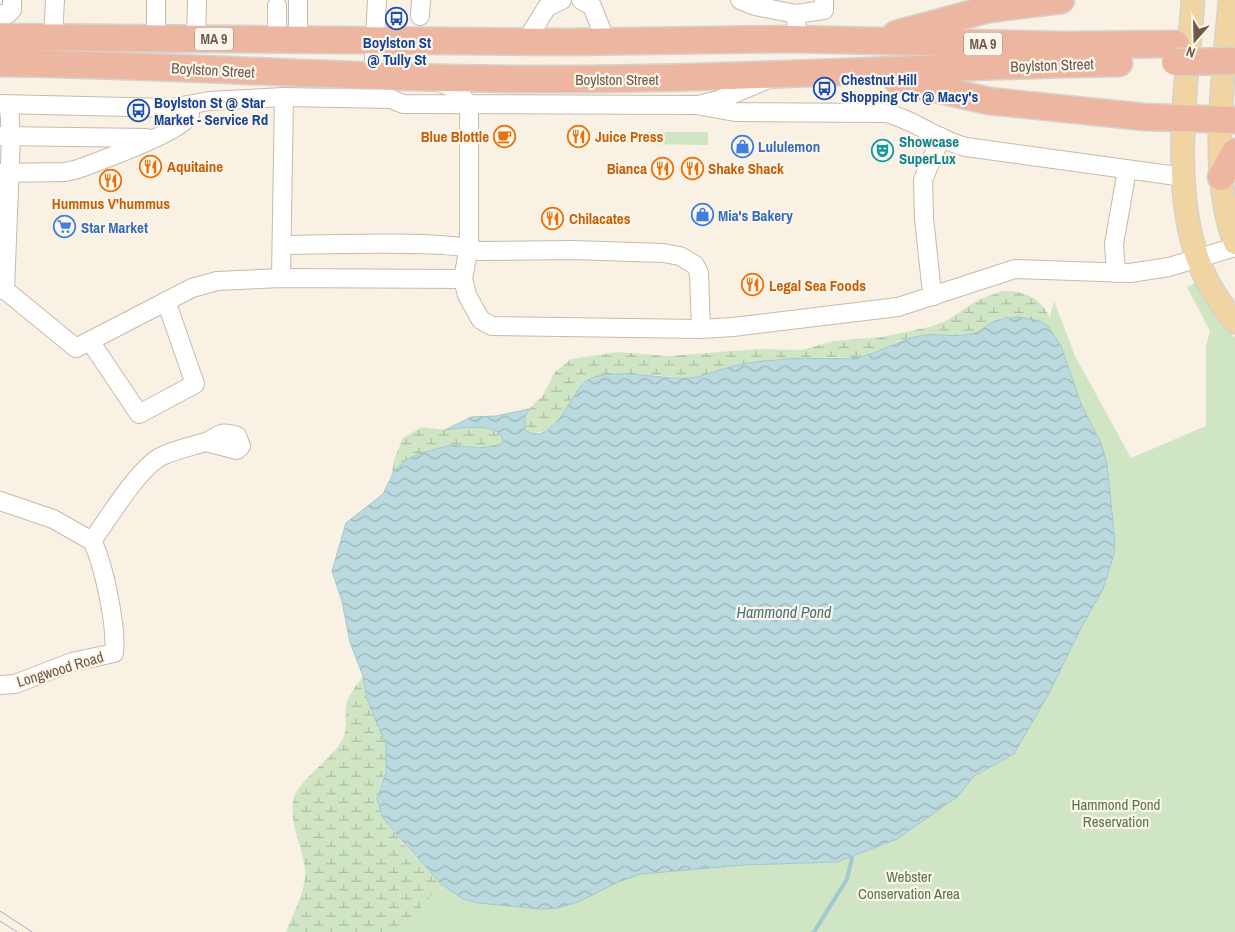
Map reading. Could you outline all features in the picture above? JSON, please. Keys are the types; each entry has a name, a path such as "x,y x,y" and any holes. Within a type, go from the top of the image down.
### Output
{"highway":[{"path":"874,40 1006,3 1061,0"},
{"name":"Boylston Street","path":"0,37 606,41 797,27 874,40 1064,45 1175,53 1235,61"},
{"name":"Boylston Street","path":"0,63 107,64 430,78 582,79 778,76 1073,64 1175,53 1235,44"},
{"path":"863,73 988,101 1184,120 1228,121"},
{"path":"1221,177 1235,152"}],"main road":[{"path":"1193,0 1184,120 1184,177 1190,225 1198,258 1208,283 1235,322"},
{"path":"1230,0 1228,121 1221,177 1225,206 1235,243"}],"street":[{"path":"0,14 8,14 12,10 12,0"},
{"path":"53,37 55,0"},
{"path":"156,0 156,38"},
{"path":"196,38 198,0"},
{"path":"287,39 298,0"},
{"path":"373,77 377,0"},
{"path":"526,41 547,7 562,0"},
{"path":"740,0 797,27 824,10 824,0"},
{"path":"588,2 606,41"},
{"path":"276,6 287,39"},
{"path":"698,105 719,100 759,82 778,76"},
{"path":"430,78 451,86 469,105 470,246 463,278 467,295 472,300 481,320 492,326 701,329 872,311 909,305 1015,269 1116,273 1155,270 1235,247"},
{"path":"582,79 608,86 626,105"},
{"path":"281,278 284,97"},
{"path":"463,278 281,278 230,280 204,284 166,301 76,348 2,290 6,212 4,104 171,108 208,101 284,97 391,99 403,104 698,105 735,112 885,113 900,117 940,137 966,147 1184,177"},
{"path":"5,173 71,172 156,138 188,120 189,106"},
{"path":"6,136 156,138"},
{"path":"934,296 930,284 922,195 925,176 940,137"},
{"path":"1116,273 1114,244 1127,170"},
{"path":"282,245 470,246 478,251 573,250 663,253 680,256 695,265 700,274 701,329"},
{"path":"90,340 139,414 195,384 166,301"},
{"path":"0,501 53,519 92,541 124,494 160,457 206,442"},
{"name":"Longwood Road","path":"0,685 15,684 80,660 114,653 112,614 92,541"}],"green space":[{"path":"643,132 708,132 708,145 643,144"},
{"name":"Hammond Pond Reservation","path":"1197,282 1228,330 1235,337 1235,932 399,932 441,884 463,899 478,903 541,909 578,902 618,882 654,872 744,865 837,862 897,839 957,797 974,776 1014,754 1049,693 1082,626 1103,589 1114,554 1107,464 1101,443 1081,404 1061,346 1048,326 1054,301 1075,356 1131,458 1206,426 1206,346 1210,331 1187,287"},
{"path":"1002,291 1013,291 1023,294 1038,302 1049,316 1056,335 1020,317 1002,318 989,324 978,333 962,336 922,335 897,341 884,349 858,357 776,359 746,364 692,378 638,374 599,376 588,379 558,420 548,430 532,434 525,430 525,417 529,409 543,395 555,372 571,359 617,352 669,356 759,349 802,350 833,341 882,337 929,327 946,321 976,301"},
{"path":"468,426 495,431 502,436 503,441 499,445 479,448 452,445 418,454 391,478 394,460 403,438 422,427 445,430"},
{"path":"363,676 368,702 384,736 387,752 385,769 378,793 378,803 388,824 396,835 431,874 984,769 830,932 286,932 299,901 305,877 304,861 294,825 294,798 296,792 332,754 343,738 346,728 347,702 350,694"}],"water":[{"name":"Hammond Pond","path":"1020,317 1040,321 1048,326 1061,346 1081,404 1101,443 1107,464 1115,542 1114,554 1103,589 1082,626 1049,693 1014,754 974,776 957,797 897,839 837,862 744,865 641,874 618,882 578,902 558,908 541,909 478,903 463,899 441,884 382,816 377,799 386,771 386,745 367,699 363,676 350,642 342,601 332,571 346,523 383,494 395,470 405,461 418,454 451,445 479,448 499,445 503,442 501,435 488,428 469,427 445,430 471,417 496,416 529,409 525,417 525,430 535,434 544,432 560,418 586,381 600,376 624,374 690,378 762,361 796,358 838,359 859,357 911,338 926,335 968,335 978,332 995,321"}],"waterway":[{"path":"814,932 847,879 852,858"}],"tram line":[{"path":"0,911 32,932"},
{"path":"0,921 17,932"}],"place":[{"name":"Boylston St @ Tully St","path":"397,19"},
{"name":"Chestnut Hill Shopping Ctr @ Macy's","path":"825,88"},
{"name":"Boylston St @ Star Market - Service Rd","path":"138,111"},
{"name":"Blue Blottle","path":"505,136"},
{"name":"Juice Press","path":"579,136"},
{"name":"Lululemon","path":"742,146"},
{"name":"Showcase SuperLux","path":"883,150"},
{"name":"Aquitaine","path":"151,166"},
{"name":"Bianca","path":"663,168"},
{"name":"Shake Shack","path":"692,168"},
{"name":"Hummus V'hummus","path":"111,180"},
{"name":"Mia's Bakery","path":"702,215"},
{"name":"Chilacates","path":"553,218"},
{"name":"Star Market","path":"65,227"},
{"name":"Legal Sea Foods","path":"753,285"}],"park label":[{"name":"Webster Conservation Area","path":"909,884"}]}
